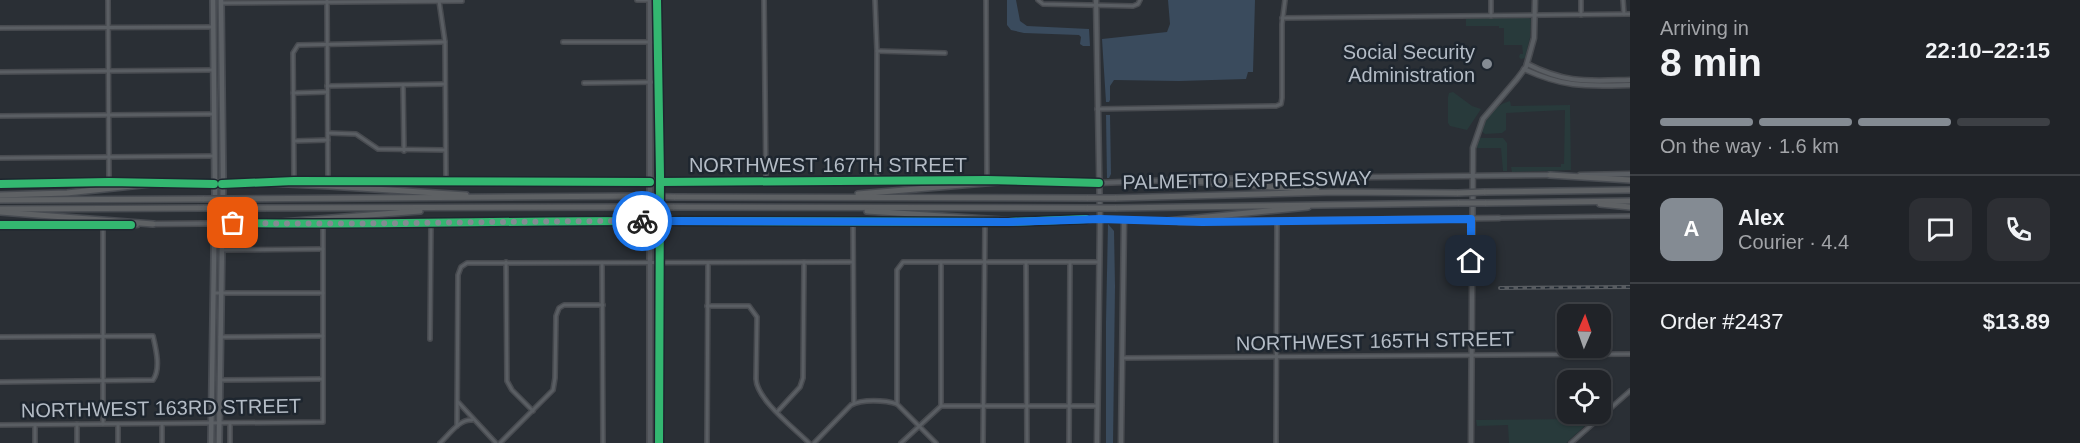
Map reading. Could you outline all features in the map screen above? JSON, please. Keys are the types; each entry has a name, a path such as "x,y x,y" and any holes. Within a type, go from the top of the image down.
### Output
{"highway":[{"path":"1550,175 1630,180"},
{"path":"1173,180 1336,192"},
{"path":"811,197 997,182"},
{"path":"0,195 67,193 160,183"},
{"path":"268,183 485,198"},
{"name":"PALMETTO EXPRESSWAY","path":"0,201 640,196 1115,198 1336,192 1630,190"},
{"path":"1578,201 1630,207"},
{"name":"PALMETTO EXPRESSWAY","path":"0,211 232,207 1115,208 1630,201"},
{"path":"1167,221 1299,210 1317,205"},
{"path":"844,207 878,212 1017,221"},
{"path":"269,223 444,208"},
{"path":"0,211 153,224"}],"main road":[{"path":"211,443 214,224 213,0"},
{"path":"650,443 653,0"},
{"path":"653,0 658,42 660,182 659,443"},
{"path":"219,443 222,184 220,1"},
{"path":"213,54 221,68"},
{"path":"213,70 221,85"}],"street":[{"path":"108,0 109,182"},
{"path":"637,0 653,0"},
{"path":"764,0 766,182"},
{"path":"875,0 877,182"},
{"path":"986,0 987,180"},
{"path":"1096,0 1100,219 1097,443"},
{"path":"1097,109 1281,104 1282,18 1285,0"},
{"path":"1491,0 1491,16"},
{"path":"1471,443 1473,148 1483,119 1526,66 1534,38 1535,0"},
{"path":"1581,0 1581,15"},
{"path":"1623,0 1624,14"},
{"path":"220,1 462,1"},
{"path":"327,1 328,182"},
{"path":"439,1 445,42 446,182"},
{"path":"1039,1 1043,4 1096,6 1133,6 1139,2"},
{"path":"1282,18 1630,14"},
{"path":"0,28 213,27"},
{"path":"294,181 293,53 298,45 445,42"},
{"path":"563,42 658,42"},
{"path":"877,51 945,53"},
{"path":"1526,66 1545,78 1572,83 1630,85"},
{"path":"0,72 213,70"},
{"path":"1604,83 1630,80"},
{"path":"584,83 657,82"},
{"path":"327,86 445,84"},
{"path":"403,85 404,151"},
{"path":"294,93 327,92"},
{"path":"0,116 214,114"},
{"path":"328,133 356,134 378,149 445,150"},
{"path":"294,141 328,140"},
{"path":"0,158 214,156"},
{"name":"NORTHWEST 167TH STREET","path":"214,184 294,181 877,182 987,180 1099,183 1630,174"},
{"path":"0,184 109,182 214,184"},
{"path":"0,225 269,223 323,225 650,221 985,222 1100,219 1202,222 1630,216"},
{"path":"1121,443 1124,220"},
{"path":"853,221 854,403"},
{"path":"1276,443 1277,221"},
{"path":"430,339 431,222"},
{"path":"983,443 985,222"},
{"path":"220,380 322,379 323,225"},
{"path":"103,226 103,424"},
{"path":"221,250 323,249"},
{"path":"457,426 458,275 464,265 472,262 852,262"},
{"path":"506,262 507,381 512,390 533,411"},
{"path":"707,443 708,262"},
{"path":"777,412 800,387 803,378 804,262"},
{"path":"897,404 897,270 903,262 1100,262"},
{"path":"941,262 941,406"},
{"path":"1026,262 1027,443"},
{"path":"1069,443 1070,262"},
{"path":"602,263 603,443"},
{"path":"213,293 323,293"},
{"path":"457,400 473,420 498,443 553,390 556,316 559,308 564,305 603,305"},
{"path":"708,306 749,306 757,317 756,379 758,389 777,412 809,443"},
{"path":"0,337 153,336 157,354 156,376 153,380 0,382"},
{"path":"220,337 323,336"},
{"name":"NORTHWEST 165TH STREET","path":"1121,358 1630,354"},
{"name":"NORTHWEST 163RD STREET","path":"0,425 323,422 322,379"},
{"path":"1570,443 1630,391"},
{"path":"814,443 854,403 891,402 897,404 936,443"},
{"path":"901,443 941,406 1097,406"},
{"path":"457,408 462,407"},
{"path":"440,443 464,421 467,413"},
{"path":"457,419 473,420"},
{"path":"162,423 162,443"},
{"path":"230,423 230,443"},
{"path":"77,424 77,443"},
{"path":"118,424 118,443"},
{"path":"34,425 35,443"}],"shaded area":[{"path":"1524,16 1531,19 1530,38 1525,58 1521,59 1519,57 1523,54 1522,45 1504,45 1504,28 1466,26 1466,17"},
{"path":"1453,92 1472,106 1481,109 1467,130 1450,126 1448,123 1448,97 1449,93"},
{"path":"1510,101 1511,106 1570,105 1571,170 1512,172 1511,167 1561,167 1561,164 1564,164 1565,110 1506,113 1506,130 1502,133 1485,134 1481,131 1492,112"},
{"path":"1478,138 1503,138 1507,143 1507,171 1503,171 1501,148 1477,148"},
{"path":"1557,419 1557,424 1587,424 1566,443 1509,443 1508,425 1477,426 1476,420"}],"water":[{"path":"1007,0 1016,0 1020,21 1027,26 1089,29 1090,46 1080,44 1079,35 1024,33 1011,30 1007,25"},
{"path":"1168,0 1255,0 1253,72 1248,72 1246,79 1114,80 1110,86 1110,100 1106,102 1102,39 1167,32 1170,24"},
{"path":"1106,115 1110,115 1111,174 1109,178 1107,178"},
{"path":"1108,224 1114,231 1113,443 1106,443"}],"railway":[{"path":"1500,288 1630,287"}],"cycle path":[{"path":"657,0 660,175 659,443"},
{"path":"660,182 987,180 1099,183"},
{"path":"222,184 294,181 650,182"},
{"path":"0,184 109,182 214,184"},
{"path":"675,221 1008,222 1086,219"},
{"path":"233,223 633,221"},
{"path":"0,225 131,225"}],"way so far":[{"path":"233,223 315,225 642,221"}],"place":[{"name":"Social Security Administration","path":"1487,64"}],"route":[{"path":"642,221 1008,222 1100,219 1202,222 1471,219 1471,261"}]}
